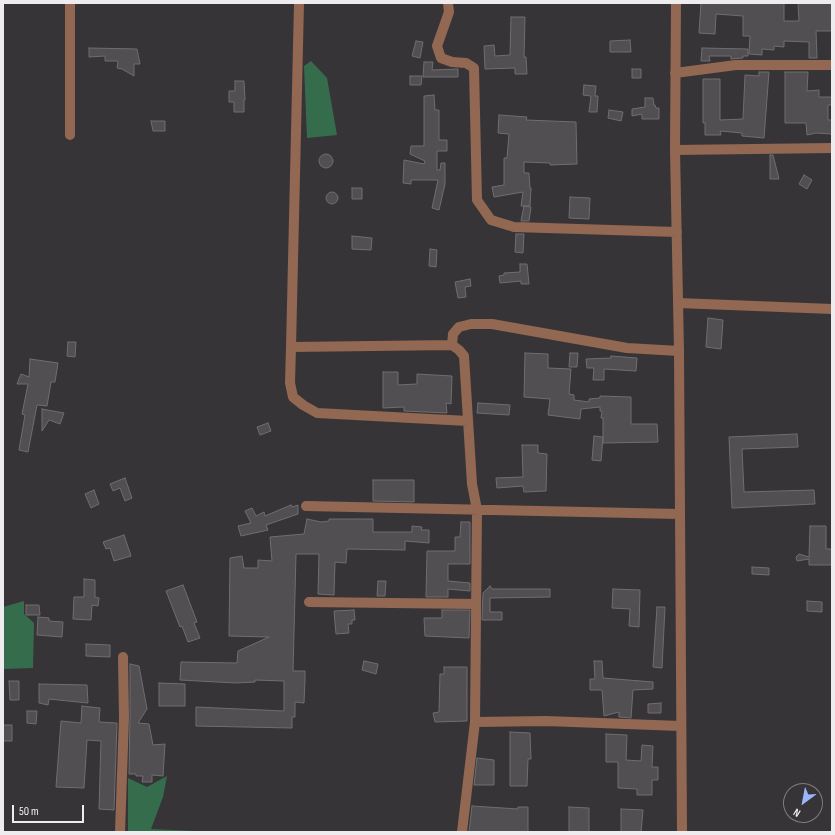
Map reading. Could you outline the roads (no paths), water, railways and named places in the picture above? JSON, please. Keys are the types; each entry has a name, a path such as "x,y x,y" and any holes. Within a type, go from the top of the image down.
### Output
{"street":[{"path":"70,3 70,135"},
{"path":"299,3 290,383 293,397 303,406 318,413 468,421"},
{"path":"448,3 448,12 437,46 441,58 452,62 466,63 474,68 477,200 492,220 514,227 677,232"},
{"path":"676,3 675,150 679,351 680,726 682,832"},
{"path":"676,72 736,65 832,65"},
{"path":"675,150 832,148"},
{"path":"678,303 832,309"},
{"path":"452,345 453,334 459,327 471,324 492,324 627,348 679,351"},
{"path":"291,347 452,345 460,350 464,356 472,484 477,510 476,722 462,832"},
{"path":"306,506 679,514"},
{"path":"309,602 476,604"},
{"path":"120,832 124,718 123,657"},
{"path":"476,722 546,721 680,726"}]}
